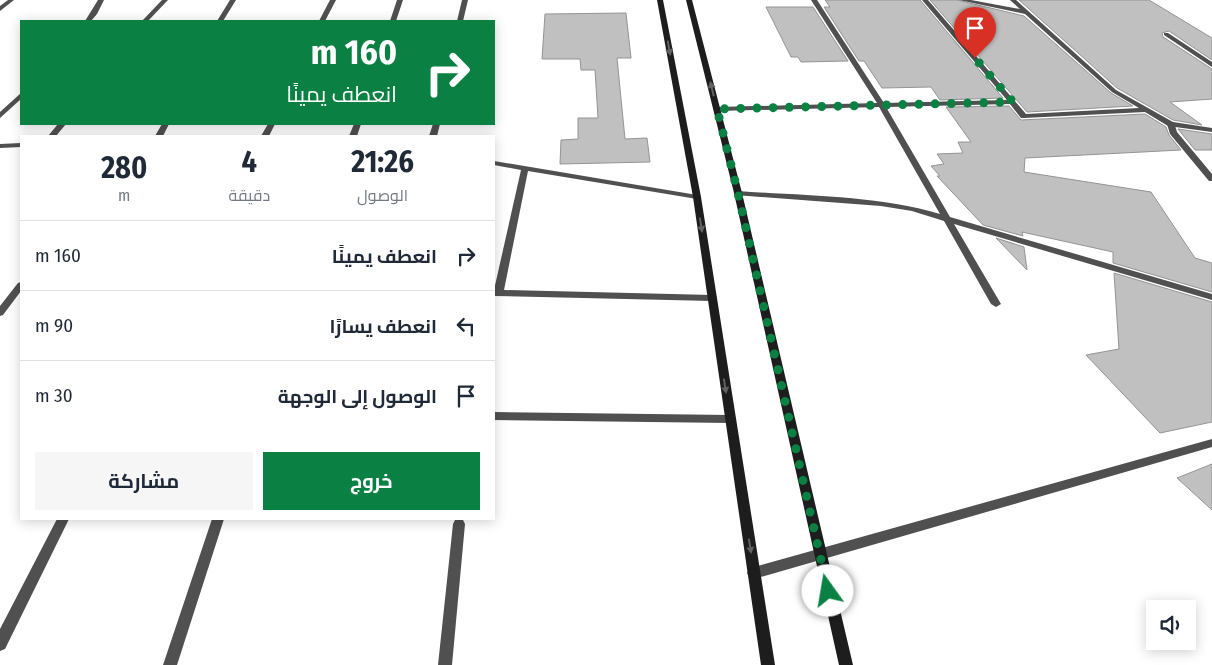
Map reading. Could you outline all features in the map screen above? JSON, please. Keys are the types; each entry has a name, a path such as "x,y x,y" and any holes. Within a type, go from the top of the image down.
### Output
{"main road":[{"path":"660,0 696,198 768,665"},
{"path":"689,0 738,193 846,665"}],"street":[{"path":"0,9 11,0"},
{"path":"89,20 101,0"},
{"path":"146,20 165,0"},
{"path":"221,20 233,0"},
{"path":"323,20 333,0"},
{"path":"393,20 400,0"},
{"path":"460,20 465,0"},
{"path":"814,0 882,106 996,304"},
{"path":"925,0 1024,116 1145,110"},
{"path":"962,0 1026,12"},
{"path":"1013,0 1114,91 1171,124 1212,130"},
{"path":"1166,34 1212,65"},
{"path":"0,116 20,96"},
{"path":"717,109 1013,102"},
{"path":"1171,124 1173,132 1212,179"},
{"path":"53,135 61,125"},
{"path":"0,146 20,145"},
{"path":"495,163 696,198"},
{"path":"525,168 497,293 712,298"},
{"path":"738,193 881,204 913,209 1212,297"},
{"path":"0,314 20,286"},
{"path":"495,416 730,420"},
{"path":"754,573 1212,443"},
{"path":"0,644 62,520"},
{"path":"170,665 218,520"},
{"path":"445,665 458,524"}],"building":[{"path":"825,0 920,0 1003,98 940,100 931,87 882,88 864,61 859,61 824,7 830,7"},
{"path":"930,0 957,0 1024,16 1111,93 1133,106 1027,112"},
{"path":"1019,0 1149,0 1212,38 1212,60 1169,31 1162,33 1163,37 1212,69 1212,99 1170,102 1202,125 1173,120 1117,88"},
{"path":"766,7 813,7 848,61 801,62 798,57 791,57"},
{"path":"626,13 631,58 617,58 625,139 647,138 650,162 560,164 561,140 578,139 578,118 598,118 595,70 581,70 580,59 542,59 545,14"},
{"path":"1009,106 1021,120 1145,114 1166,127 1169,135 1181,150 1025,158 1024,172 1151,192 1195,258 1212,263 1212,292 1113,263 1113,252 1022,232 1023,236 983,225 937,176 940,176 931,166 944,164 937,154 963,153 958,142 971,142 946,107"},
{"path":"1178,129 1212,134 1212,150 1195,150"},
{"path":"996,238 1024,247 1027,270"},
{"path":"1114,273 1212,302 1212,422 1160,433 1086,355 1119,349"},
{"path":"1212,464 1212,510 1177,478"}],"route":[{"path":"828,591 738,193 717,109 1013,102 975,58"}]}
